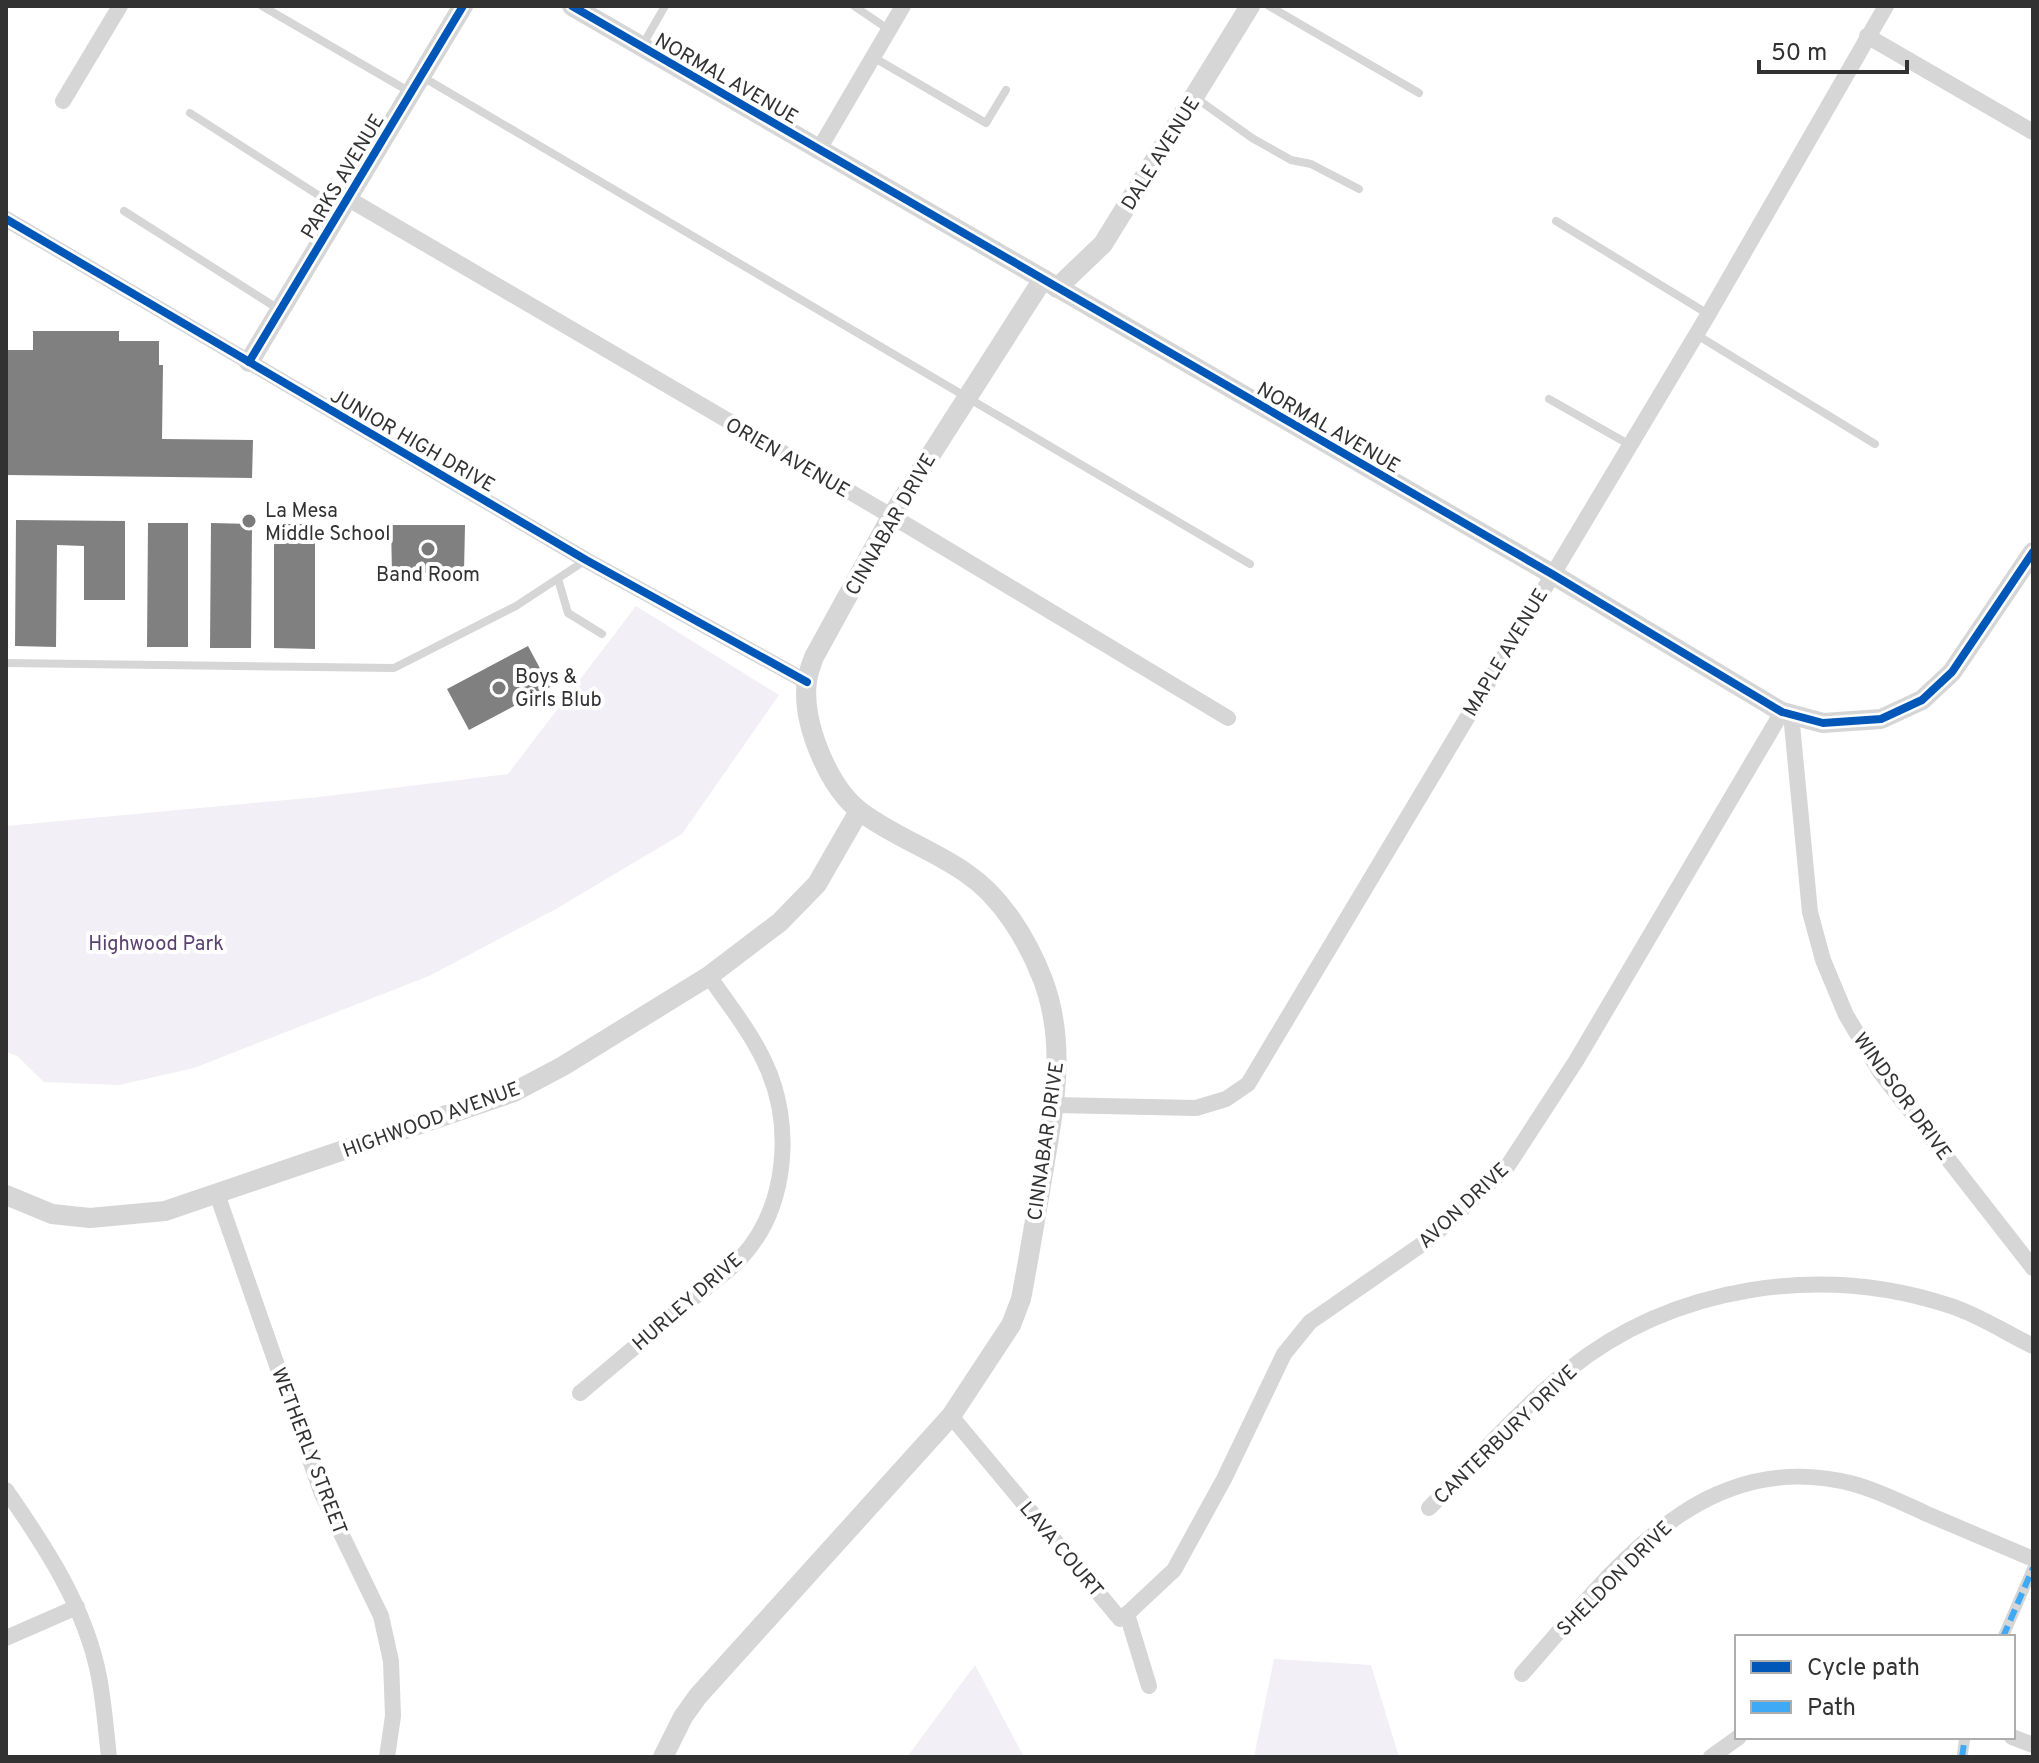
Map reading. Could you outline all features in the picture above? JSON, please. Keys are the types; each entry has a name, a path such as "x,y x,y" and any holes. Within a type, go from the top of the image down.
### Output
{"street":[{"path":"63,101 120,6"},
{"name":"PARKS AVENUE","path":"249,362 463,6"},
{"name":"NORMAL AVENUE","path":"572,6 1787,713 1823,723 1881,719 1922,700 1952,672 2033,552"},
{"path":"818,151 903,6"},
{"name":"DALE AVENUE","path":"1050,284 1103,244 1250,6"},
{"name":"MAPLE AVENUE","path":"1055,1105 1196,1108 1226,1099 1248,1084 1631,446 1886,6"},
{"path":"1867,36 2033,132"},
{"name":"ORIEN AVENUE","path":"344,204 891,517 1228,718"},
{"name":"JUNIOR HIGH DRIVE","path":"10,226 586,560 807,682"},
{"name":"CINNABAR DRIVE","path":"663,1757 683,1717 698,1696 951,1416 1011,1325 1021,1299 1055,1105 1058,1061 1044,982 1005,912 967,874 859,811 830,773 819,751 807,709 807,682 814,657 891,517 966,397 1050,284"},
{"name":"WINDSOR DRIVE","path":"1787,713 1810,912 1823,960 1846,1015 1880,1072 2033,1268"},
{"name":"AVON DRIVE","path":"1127,1614 1174,1570 1224,1479 1284,1354 1310,1322 1431,1238 1507,1167 1576,1061 1787,713"},
{"name":"HIGHWOOD AVENUE","path":"6,1195 52,1214 90,1218 165,1211 514,1092 563,1066 709,976 780,922 817,884 859,811"},
{"name":"HURLEY DRIVE","path":"580,1393 740,1258 772,1204 782,1163 779,1101 760,1053 709,976"},
{"name":"WETHERLY STREET","path":"217,1194 322,1494 381,1616 391,1661 393,1716 387,1757"},
{"name":"CANTERBURY DRIVE","path":"1429,1508 1568,1370 1604,1345 1651,1320 1711,1298 1743,1290 1797,1284 1874,1288 1952,1306 2033,1346"},
{"name":"LAVA COURT","path":"951,1416 1120,1619 1127,1614"},
{"name":"SHELDON DRIVE","path":"1522,1674 1601,1587 1665,1524 1707,1497 1755,1481 1805,1477 1856,1485 2033,1559"},
{"path":"6,1490 39,1537 77,1607 99,1675 109,1757"},
{"path":"2004,1635 2033,1568"},
{"path":"6,1638 77,1607"},
{"path":"1127,1614 1149,1686"},
{"path":"1711,1757 1736,1739"}],"lane":[{"path":"262,6 415,84 966,397 1250,564"},
{"path":"642,47 665,6"},
{"path":"854,6 889,30"},
{"path":"1269,6 1419,93"},
{"path":"873,57 986,123 1006,90"},
{"path":"1195,98 1252,138 1291,160 1311,164 1359,189"},
{"path":"190,113 344,204"},
{"path":"124,211 280,311"},
{"path":"1556,221 1708,315"},
{"path":"1696,335 1875,444"},
{"path":"1549,399 1631,446"},
{"path":"6,663 394,668 516,606 586,560"},
{"path":"558,579 568,613 602,634"}],"green space":[{"name":"Highwood Park","path":"636,606 779,695 682,834 556,909 429,976 194,1068 119,1085 44,1082 17,1056 6,1052 6,826 319,797 508,774"},
{"path":"1274,1659 1371,1665 1399,1757 1254,1757"},
{"path":"975,1665 1024,1757 907,1757"}],"building":[{"path":"33,331 119,331 119,341 159,341 159,365 163,365 162,439 253,440 252,478 6,475 6,350 33,350"},
{"path":"16,520 125,521 125,600 84,600 84,546 57,545 56,647 15,646"},
{"path":"148,523 188,523 188,647 147,647"},
{"path":"211,523 252,524 251,648 210,648"},
{"path":"274,524 315,524 315,649 274,648"},
{"name":"Band Room","path":"391,525 465,525 464,572 392,574"},
{"name":"Boys & Girls Blub","path":"528,646 550,687 469,730 447,689"}],"marked path":[{"path":"2004,1635 2033,1568"},
{"path":"1962,1757 1965,1739"}],"cycle path":[{"path":"249,362 463,6"},
{"path":"572,6 1552,574 1782,712 1823,723 1881,719 1922,700 1952,672 2033,552"},
{"path":"6,219 586,560 807,682"}],"place":[{"name":"La Mesa Middle School","path":"249,521"},
{"name":"Band Room","path":"428,549"},
{"name":"Boys & Girls Blub","path":"499,688"}]}
